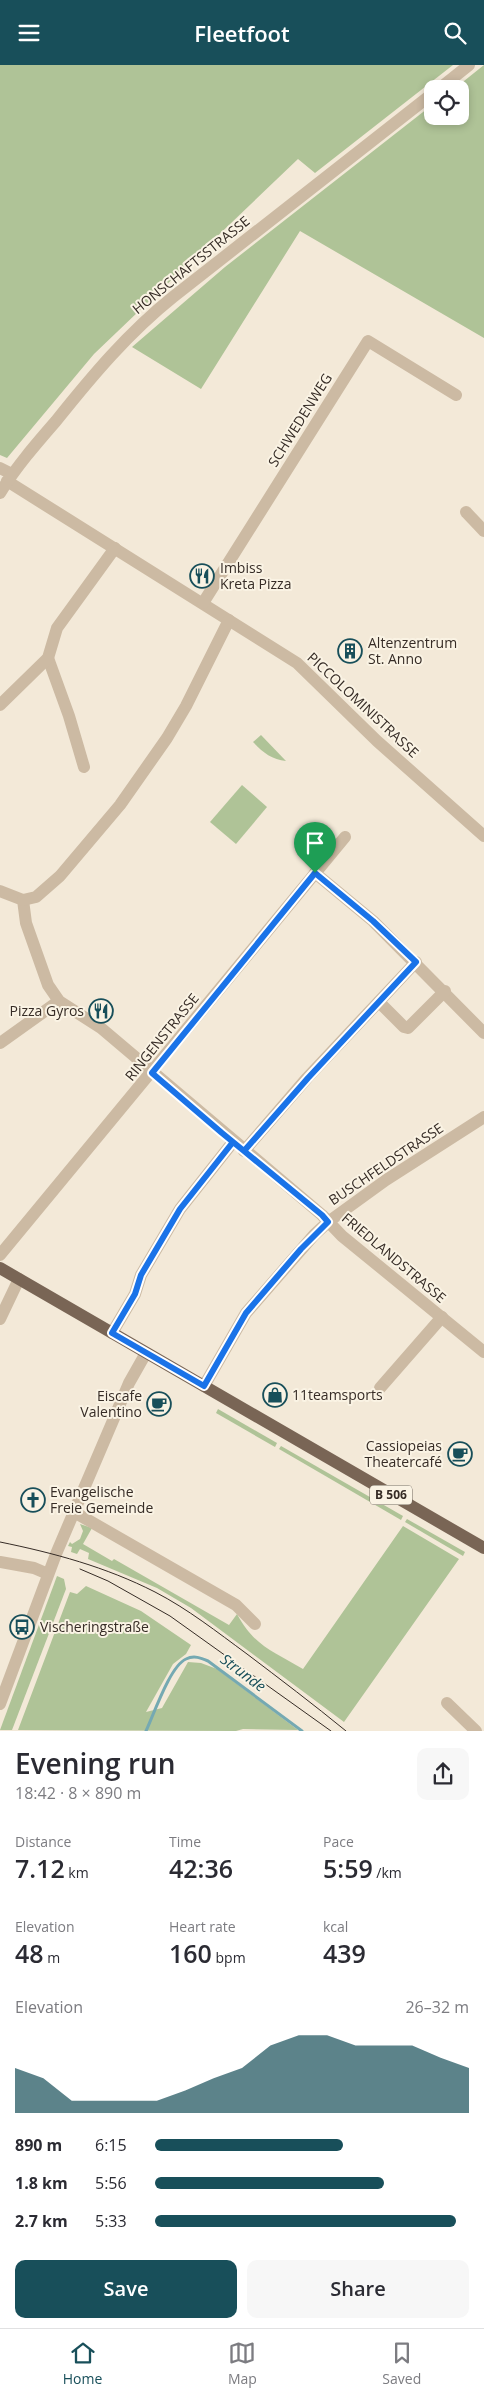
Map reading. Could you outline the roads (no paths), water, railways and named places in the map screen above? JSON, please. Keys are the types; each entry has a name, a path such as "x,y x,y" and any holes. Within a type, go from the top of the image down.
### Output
{"main road":[{"name":"B 506","path":"0,1268 484,1548"}],"street":[{"path":"450,80 469,65"},
{"name":"HONSCHAFTSSTRASSE","path":"0,493 10,478 105,361 146,319 424,100"},
{"name":"SCHWEDENWEG","path":"203,603 368,341 456,395"},
{"name":"PICCOLOMINISTRASSE","path":"0,467 10,478 115,549 302,667 377,741 484,836"},
{"path":"466,512 484,531"},
{"path":"0,705 48,658 57,628 115,549"},
{"path":"0,891 23,900 36,897 60,876 120,805 181,714 229,620"},
{"path":"48,658 69,715 84,767"},
{"name":"RINGENSTRASSE","path":"0,1255 345,837"},
{"path":"315,873 373,921 445,991 484,1033"},
{"path":"0,1043 59,1001 48,985 26,923 23,900"},
{"path":"244,1151 308,1078 416,962"},
{"path":"379,1002 404,1027 408,1028 445,991"},
{"name":"FRIEDLANDSTRASSE","path":"59,1001 101,1028 342,1236 484,1352"},
{"name":"BUSCHFELDSTRASSE","path":"204,1386 246,1313 301,1249 328,1222 386,1180 484,1117"},
{"path":"112,1333 135,1294 141,1275 180,1209 233,1142"},
{"path":"0,1319 19,1279"},
{"name":"FRIEDLANDSTRASSE","path":"380,1389 442,1317"},
{"path":"0,1704 48,1574 129,1383 146,1353"},
{"path":"74,1512 236,1605 256,1624"},
{"path":"0,1562 34,1568 48,1574"},
{"path":"447,1703 476,1731"}],"waterway":[{"name":"Strunde","path":"146,1731 168,1680 180,1663 195,1657 208,1661 302,1731"}],"tram line":[{"path":"0,1542 60,1556 99,1568 155,1592 191,1613 225,1637 346,1731"},
{"path":"80,1569 108,1581 170,1616 331,1731"}],"place":[{"name":"Imbiss Kreta Pizza","path":"202,576"},
{"name":"Altenzentrum St. Anno","path":"350,651"},
{"name":"Pizza Gyros","path":"101,1011"},
{"name":"11teamsports","path":"275,1395"},
{"name":"Eiscafe Valentino","path":"159,1404"},
{"name":"Cassiopeias Theatercafé","path":"460,1454"},
{"name":"Evangelische Freie Gemeinde","path":"33,1500"},
{"name":"Vischeringstraße","path":"22,1627"}]}
